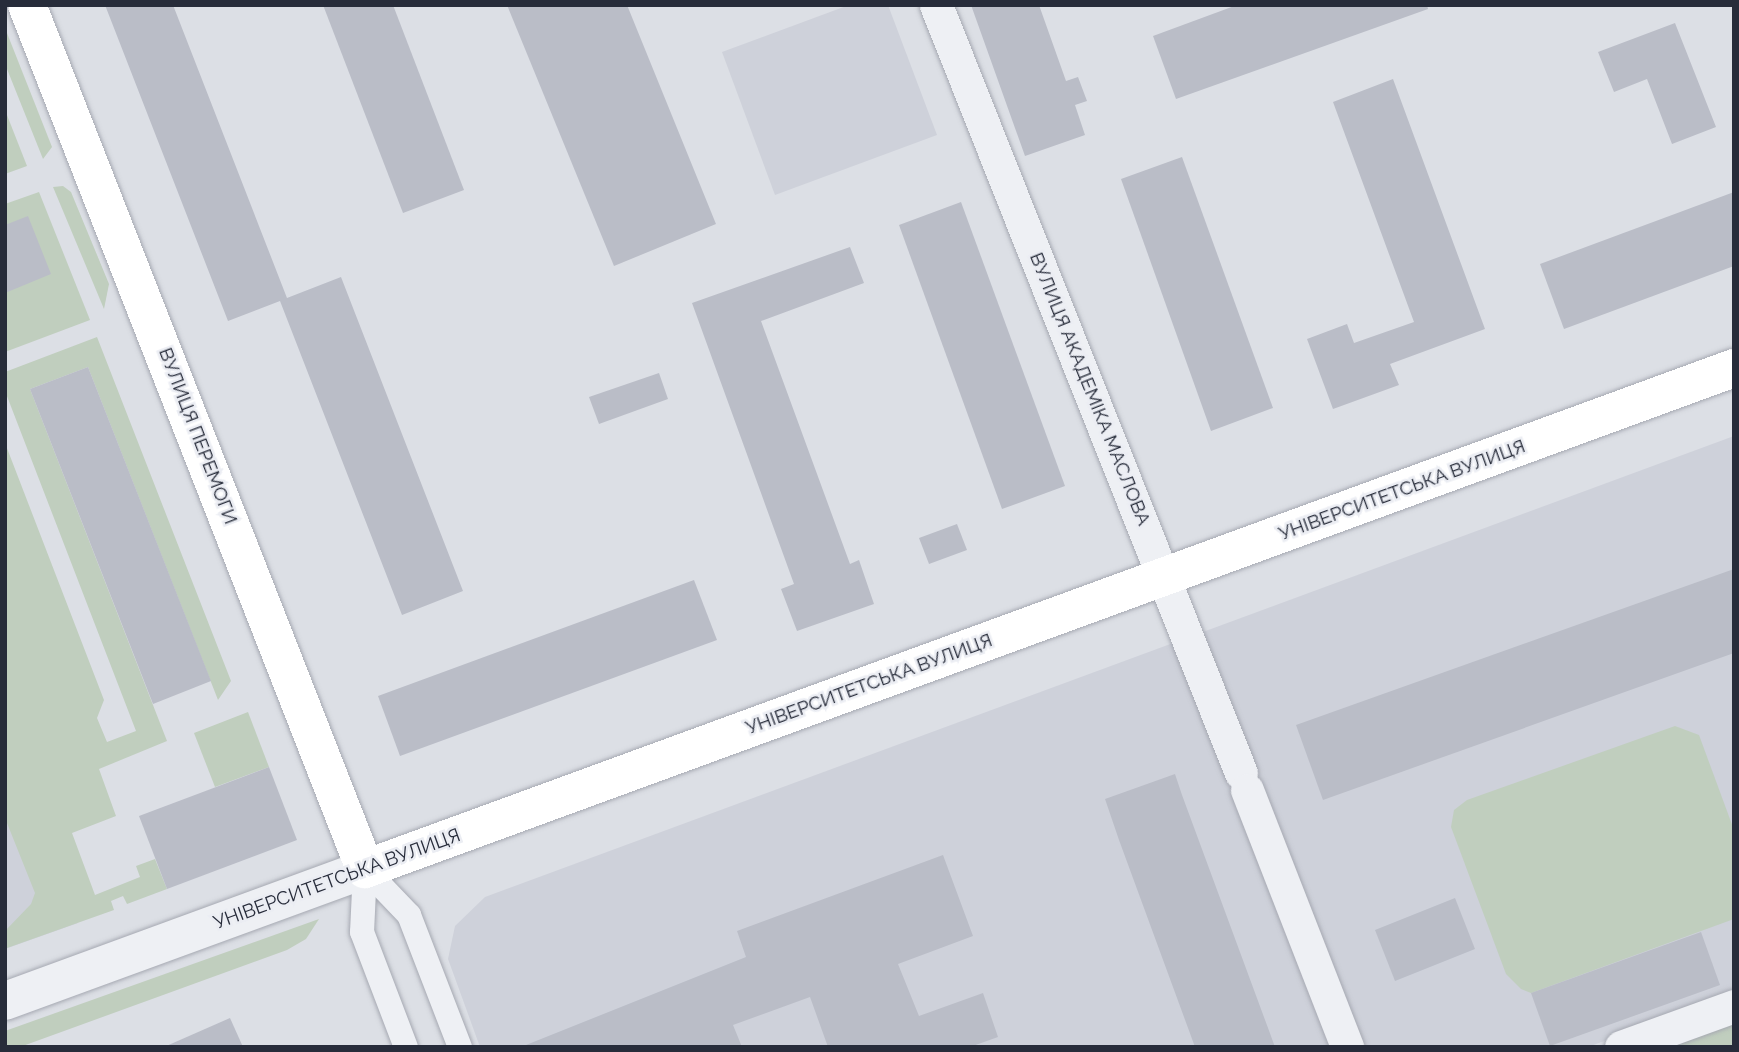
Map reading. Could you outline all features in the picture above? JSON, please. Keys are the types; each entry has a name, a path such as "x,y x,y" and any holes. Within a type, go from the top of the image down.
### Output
{"main road":[{"name":"ВУЛИЦЯ ПЕРЕМОГИ","path":"27,5 365,869"},
{"name":"УНІВЕРСИТЕТСЬКА ВУЛИЦЯ","path":"365,869 1734,368"}],"street":[{"name":"ВУЛИЦЯ АКАДЕМІКА МАСЛОВА","path":"936,5 1165,577 1346,1047"},
{"name":"УНІВЕРСИТЕТСЬКА ВУЛИЦЯ","path":"5,1001 365,869"},
{"name":"ВУЛИЦЯ ПЕРЕМОГИ","path":"365,869 362,932 406,1047"},
{"name":"ВУЛИЦЯ ПЕРЕМОГИ","path":"365,869 409,915 460,1047"},
{"path":"1621,1047 1734,1006"}],"shaded area":[{"path":"849,5 888,5 937,135 775,195 722,52"},
{"path":"1734,436 1734,993 1588,1047 480,1047 448,959 455,926 485,897"},
{"path":"5,737 78,923 5,949"}],"green space":[{"path":"5,28 52,147 43,159 5,64"},
{"path":"5,110 27,166 5,174"},
{"path":"63,186 71,192 109,284 104,309 53,187"},
{"path":"39,192 90,320 5,352 5,204"},
{"path":"97,337 231,681 218,700 88,367 30,389 167,741 99,769 116,816 72,833 95,895 140,877 136,866 155,859 167,889 127,904 123,896 111,901 114,910 7,948 5,931 31,904 35,893 5,818 5,443 104,700 97,718 107,742 136,731 5,391 5,372"},
{"path":"248,712 269,767 215,787 194,733"},
{"path":"1675,726 1699,735 1734,830 1734,919 1531,993 1521,989 1506,974 1451,827 1454,810 1467,800"},
{"path":"319,919 306,939 287,950 20,1047 5,1047 5,1031"},
{"path":"1734,1020 1734,1047 1659,1047"}],"building":[{"path":"105,5 173,5 287,298 341,277 463,591 402,615 280,301 228,321"},
{"path":"323,5 393,5 464,190 403,213"},
{"path":"507,5 627,5 716,224 614,266"},
{"path":"971,5 1039,5 1066,81 1078,77 1087,101 1075,105 1085,135 1025,156"},
{"path":"1237,5 1427,5 1428,9 1176,99 1153,36"},
{"path":"1675,23 1716,127 1672,144 1647,79 1614,92 1598,52"},
{"path":"1393,79 1485,329 1390,364 1399,385 1333,409 1307,339 1347,324 1354,343 1414,322 1333,102"},
{"path":"1182,157 1273,408 1211,431 1121,179"},
{"path":"1734,192 1734,266 1564,329 1540,264"},
{"path":"961,202 1065,486 1002,509 899,225"},
{"path":"28,216 51,274 5,293 5,225"},
{"path":"850,247 864,283 761,321 850,564 859,560 874,604 797,631 781,589 794,584 692,303"},
{"path":"88,367 211,681 153,704 30,389"},
{"path":"659,373 668,399 599,424 589,397"},
{"path":"957,524 967,550 929,564 919,538"},
{"path":"1734,569 1734,653 1323,800 1296,725"},
{"path":"694,580 717,640 400,756 378,696"},
{"path":"269,767 297,840 167,889 139,816"},
{"path":"1175,774 1275,1047 1195,1047 1119,840 1105,799"},
{"path":"943,855 973,936 898,964 919,1016 983,993 998,1037 970,1047 828,1047 810,997 733,1025 742,1047 521,1047 746,957 737,931"},
{"path":"1455,898 1475,949 1395,981 1375,930"},
{"path":"1701,932 1720,985 1550,1046 1531,993"},
{"path":"230,1018 243,1047 164,1047"}]}
